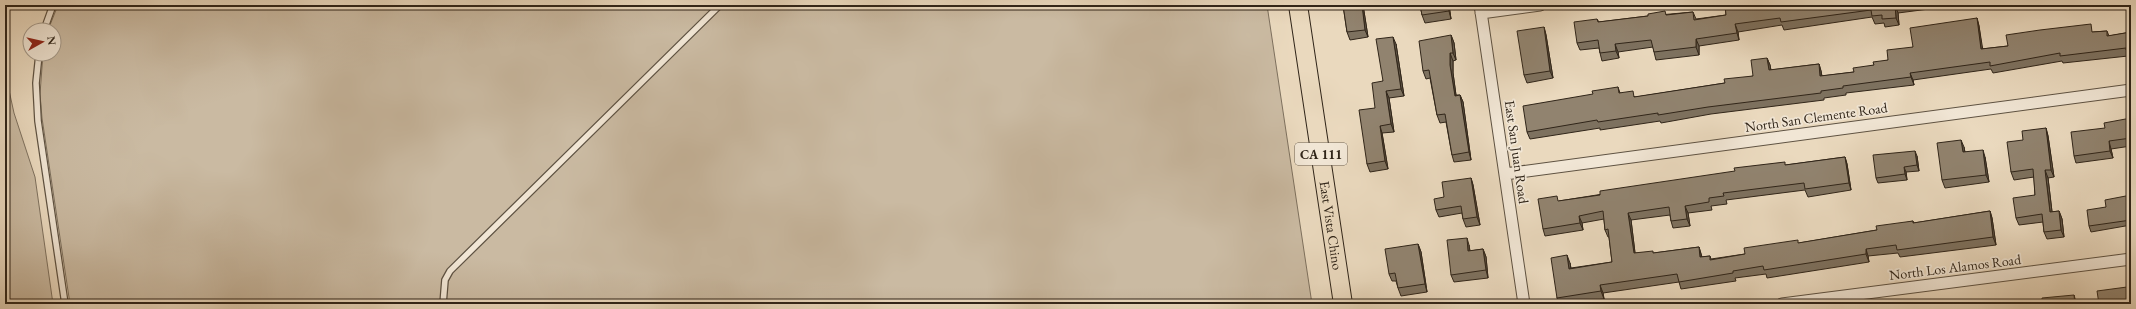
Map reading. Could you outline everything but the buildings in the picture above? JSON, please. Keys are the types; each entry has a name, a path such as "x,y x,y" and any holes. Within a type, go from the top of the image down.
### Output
{"main road":[{"name":"East Vista Chino","path":"1298,5 1343,304"}],"street":[{"path":"1481,9 1540,5"},
{"name":"East San Juan Road","path":"1481,9 1524,304"},
{"name":"North San Clemente Road","path":"1505,174 2131,90"},
{"name":"North Los Alamos Road","path":"1782,304 2131,259"}],"lane":[{"path":"47,22 53,5"},
{"path":"443,304 445,280 450,271 720,5"},
{"path":"38,62 36,83 38,121 65,304"}],"shaded area":[{"path":"58,5 1267,5 1312,304 70,304 42,118 40,94 42,62 62,62 62,22 51,22"},
{"path":"5,72 14,113 35,177 53,304 5,304"}]}
